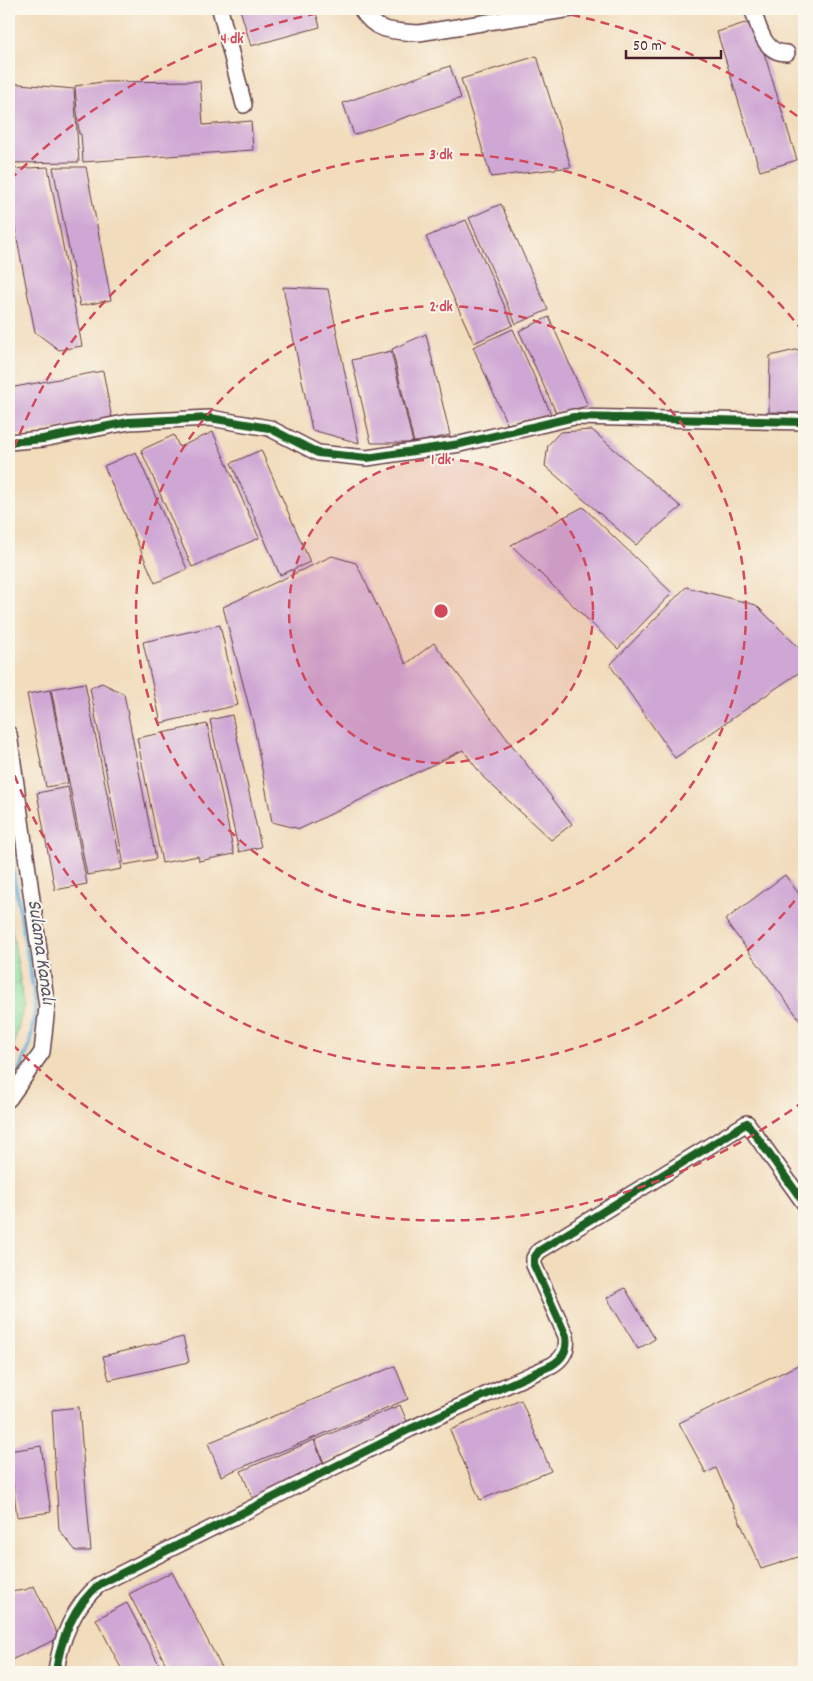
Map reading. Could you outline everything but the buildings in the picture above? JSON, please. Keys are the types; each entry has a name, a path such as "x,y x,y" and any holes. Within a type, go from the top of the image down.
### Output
{"street":[{"path":"220,9 244,105"},
{"path":"361,9 374,25 396,31 419,33 571,9"},
{"path":"752,9 768,46 776,52 787,53"},
{"path":"9,442 43,439 129,422 210,418 269,428 318,452 367,458 460,444 574,417 804,422"},
{"path":"9,734 47,1007 42,1052 9,1099"},
{"path":"56,1672 62,1640 80,1603 100,1584 410,1429 557,1362 564,1354 567,1342 534,1265 534,1258 539,1251 747,1124 804,1203"}],"green space":[{"path":"9,909 24,1005 9,1063"}],"waterway":[{"name":"Sulama Kanalı","path":"9,848 36,1004 30,1044 19,1071 9,1086"}],"cycle path":[{"path":"9,442 43,439 129,422 210,418 269,428 318,453 367,458 460,444 574,417 804,422"},
{"path":"56,1672 61,1648 70,1624 83,1602 100,1584 410,1429 552,1365 560,1359 566,1349 566,1336 534,1265 534,1258 539,1251 747,1123 804,1203"}]}
